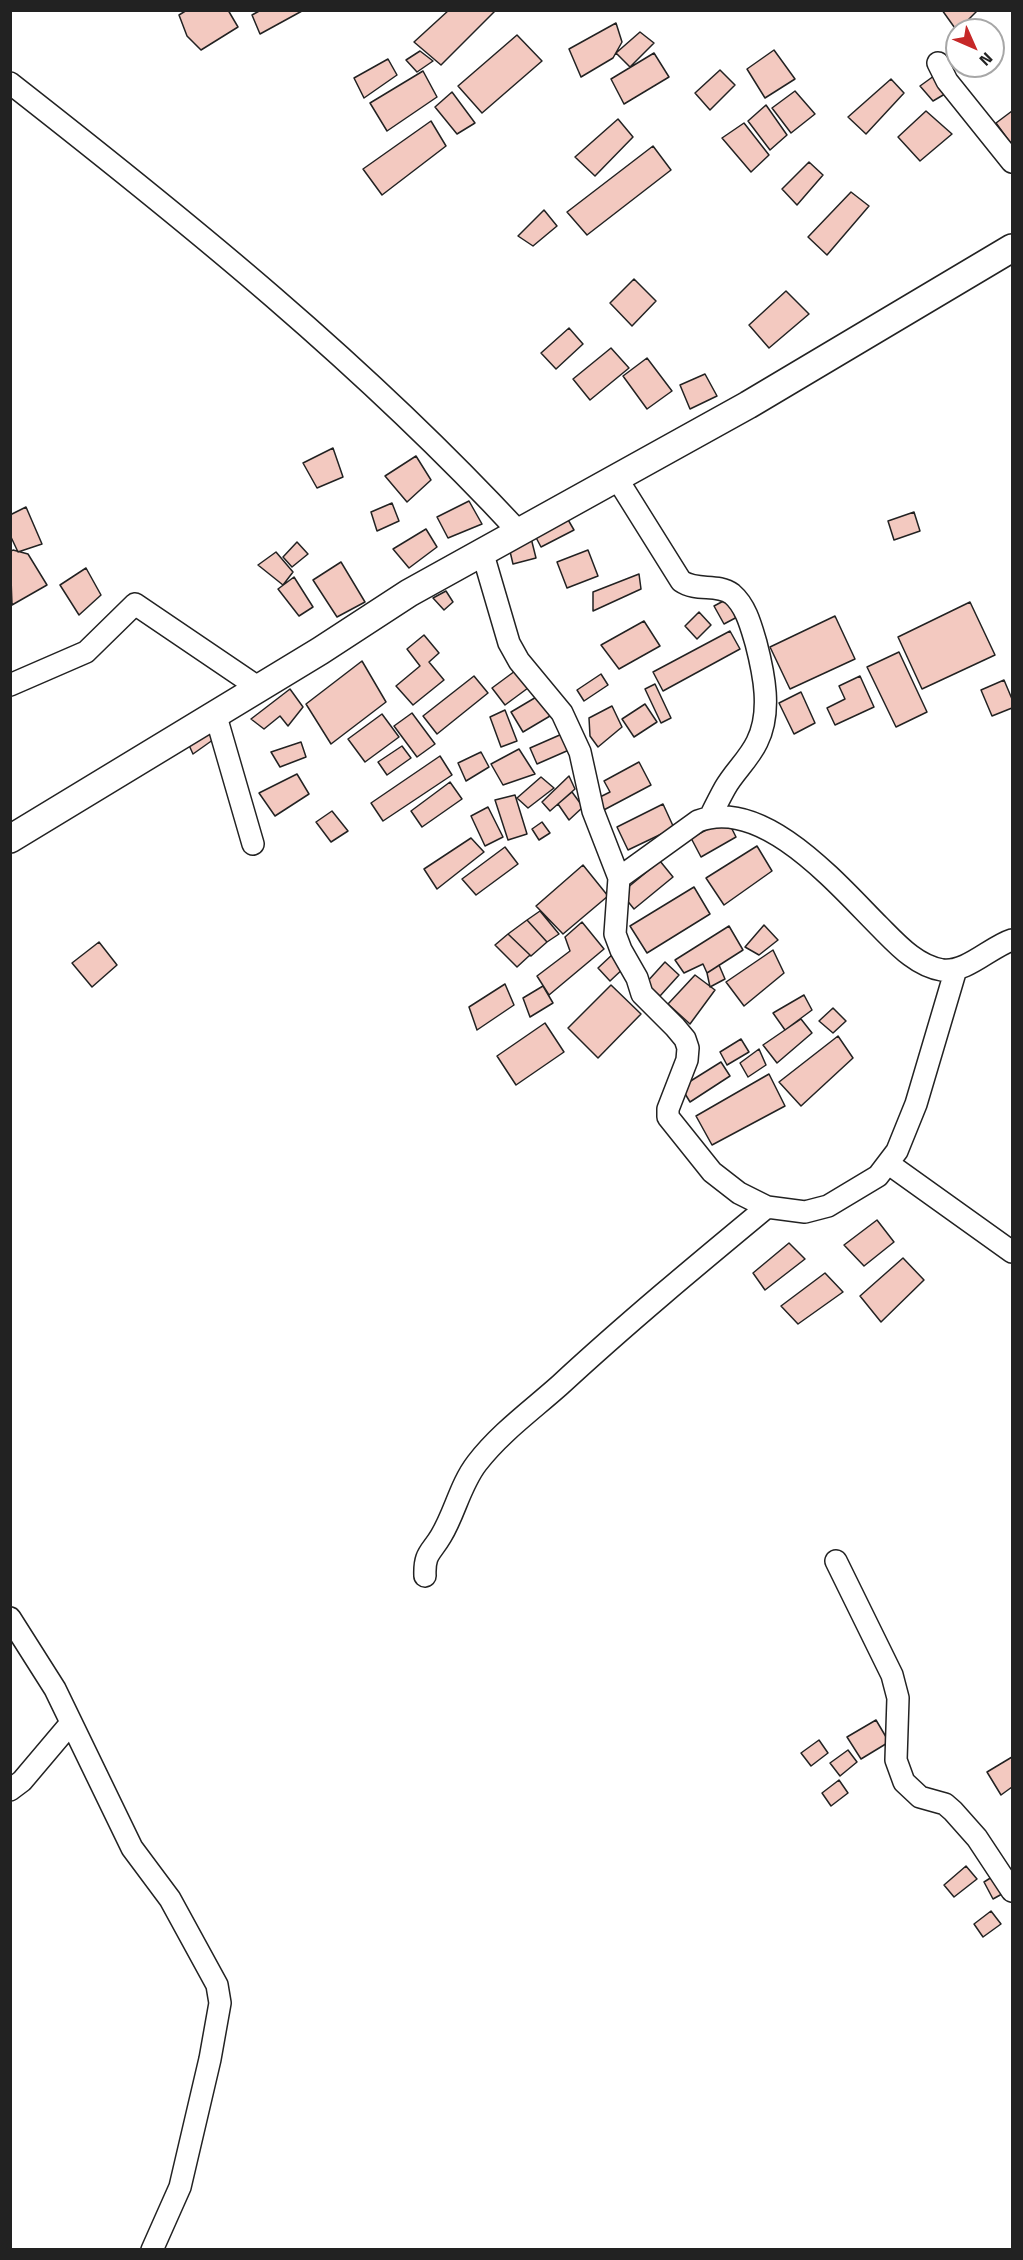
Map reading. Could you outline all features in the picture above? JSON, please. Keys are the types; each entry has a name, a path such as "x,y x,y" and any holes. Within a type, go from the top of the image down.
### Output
{"main road":[{"path":"10,839 482,551 758,399 1012,249"}],"street":[{"path":"938,63 947,81 1012,162"},
{"path":"10,83 227,255 439,448 518,531"},
{"path":"616,477 681,580 690,587 722,587 734,596 746,611 756,642 766,704 763,725 757,742 725,787 711,817"},
{"path":"482,551 510,643 519,661 572,728 580,752 593,811 619,878 615,934 637,978 642,994 675,1027 685,1039 688,1048 687,1060 668,1109 668,1117 712,1172 739,1193 767,1207 805,1212 828,1206 862,1188 878,1176 889,1164 916,1104 956,969"},
{"path":"10,685 86,652 135,604 259,688"},
{"path":"215,713 253,844"},
{"path":"619,878 698,821 711,817 739,819 772,833 814,863 907,954 941,970 956,969 1012,940"},
{"path":"889,1164 1012,1252"},
{"path":"425,1576 424,1563 429,1550 441,1537 466,1479 478,1462 504,1434 610,1338 767,1207"},
{"path":"836,1561 892,1675 898,1698 896,1760 904,1782 920,1797 945,1804 953,1811 977,1838 1012,1891"},
{"path":"10,1618 55,1689 132,1848 170,1899 218,1985 219,2003 210,2059 180,2187 152,2250"},
{"path":"10,1790 22,1781 71,1723"}],"building":[{"path":"187,10 228,10 238,27 201,50 187,36 179,15"},
{"path":"261,10 302,11 260,34 252,15"},
{"path":"449,10 496,10 441,65 414,42"},
{"path":"942,10 978,10 970,18 948,18"},
{"path":"616,23 622,42 613,58 581,77 569,49"},
{"path":"640,32 654,43 630,67 616,53"},
{"path":"517,35 542,61 482,113 458,86"},
{"path":"774,50 795,79 765,98 747,69"},
{"path":"420,51 433,61 417,72 406,60"},
{"path":"654,53 669,77 624,104 611,79"},
{"path":"388,59 397,75 364,98 354,78"},
{"path":"720,70 735,85 710,110 695,93"},
{"path":"423,71 437,97 387,131 370,103"},
{"path":"938,73 950,91 933,101 920,86"},
{"path":"891,79 904,93 866,134 848,117"},
{"path":"795,91 815,114 791,133 772,108"},
{"path":"452,92 475,123 457,134 435,107"},
{"path":"766,105 787,135 770,150 748,121"},
{"path":"926,111 952,134 920,161 898,137"},
{"path":"1012,111 1012,145 996,123"},
{"path":"618,119 633,137 595,176 575,157"},
{"path":"431,121 446,146 382,195 363,169"},
{"path":"744,123 769,155 751,172 722,138"},
{"path":"653,146 671,170 587,235 567,212"},
{"path":"809,162 823,175 797,205 782,189"},
{"path":"851,192 869,206 827,255 808,237"},
{"path":"544,210 557,226 533,246 518,236"},
{"path":"634,279 656,301 632,326 610,303"},
{"path":"786,291 809,314 769,348 749,325"},
{"path":"569,328 583,344 556,369 541,353"},
{"path":"611,348 629,368 590,400 573,379"},
{"path":"647,358 672,391 647,409 623,376"},
{"path":"705,374 717,396 690,409 680,385"},
{"path":"333,448 343,477 317,488 303,463"},
{"path":"416,456 431,480 407,502 385,476"},
{"path":"469,501 482,524 448,538 437,517"},
{"path":"392,503 399,521 377,531 371,512"},
{"path":"26,507 42,544 18,552 10,535 10,515"},
{"path":"563,511 574,530 541,547 531,528"},
{"path":"914,512 920,531 894,540 888,521"},
{"path":"426,529 437,547 409,568 393,549"},
{"path":"531,538 536,558 513,564 508,543"},
{"path":"297,542 308,554 292,567 283,557"},
{"path":"13,550 28,554 47,585 12,605 10,552"},
{"path":"588,550 598,576 567,588 557,562"},
{"path":"276,552 293,572 283,585 258,565"},
{"path":"341,562 365,602 337,617 313,580"},
{"path":"86,568 101,595 79,615 60,585"},
{"path":"639,574 641,589 593,611 593,592"},
{"path":"294,577 313,607 299,616 278,589"},
{"path":"446,591 453,602 444,610 433,598"},
{"path":"731,597 741,615 724,624 714,606"},
{"path":"970,602 995,655 922,689 898,637"},
{"path":"699,612 711,625 697,639 685,626"},
{"path":"835,616 855,659 790,689 770,647"},
{"path":"644,621 660,646 619,669 601,645"},
{"path":"730,631 740,649 663,691 653,672"},
{"path":"424,635 439,653 429,662 444,680 413,705 396,686 420,666 407,649"},
{"path":"899,652 927,712 896,727 867,667"},
{"path":"362,661 386,702 331,744 306,704"},
{"path":"515,671 528,688 505,705 492,688"},
{"path":"601,674 608,685 584,701 577,690"},
{"path":"474,676 488,693 437,734 423,716"},
{"path":"860,676 874,707 835,725 827,708 845,699 839,686"},
{"path":"1004,680 1012,699 1012,708 992,716 981,690"},
{"path":"655,684 671,718 661,723 645,689"},
{"path":"290,689 303,707 288,726 280,716 264,729 251,719"},
{"path":"801,692 815,723 794,734 779,703"},
{"path":"538,696 550,716 523,732 511,712"},
{"path":"645,704 657,722 634,737 622,719"},
{"path":"612,706 622,727 598,747 590,736 589,718"},
{"path":"505,710 517,741 501,747 490,717"},
{"path":"412,713 435,744 417,757 394,726"},
{"path":"382,714 399,737 365,762 348,739"},
{"path":"216,729 217,737 193,754 188,743"},
{"path":"562,734 569,750 537,764 530,748"},
{"path":"301,742 306,757 280,767 271,752"},
{"path":"402,746 411,758 387,775 378,762"},
{"path":"519,749 535,774 503,785 491,764"},
{"path":"481,752 489,767 466,781 458,763"},
{"path":"440,756 452,775 383,821 371,803"},
{"path":"639,762 651,785 600,812 594,800 610,792 604,781"},
{"path":"297,774 309,794 275,816 259,793"},
{"path":"569,776 575,789 550,811 542,802"},
{"path":"541,777 554,788 528,808 517,798"},
{"path":"450,782 462,799 422,827 411,811"},
{"path":"572,792 583,807 569,820 558,804"},
{"path":"515,795 527,834 508,840 495,800"},
{"path":"663,804 674,828 628,850 617,827"},
{"path":"488,807 503,837 485,846 471,816"},
{"path":"332,811 348,831 331,842 316,822"},
{"path":"727,819 736,837 701,857 691,838"},
{"path":"542,822 550,833 539,840 532,829"},
{"path":"471,838 484,852 437,889 424,869"},
{"path":"757,846 772,871 724,905 706,878"},
{"path":"505,847 518,864 476,895 462,879"},
{"path":"660,861 673,877 634,909 621,893"},
{"path":"583,865 608,896 563,934 536,906"},
{"path":"694,887 710,914 647,953 630,926"},
{"path":"540,911 559,934 547,942 527,920"},
{"path":"527,920 547,942 531,956 508,934"},
{"path":"582,922 604,949 549,995 537,976 570,951 565,937"},
{"path":"764,925 778,940 759,955 745,947"},
{"path":"729,926 743,950 707,973 703,964 684,973 675,960"},
{"path":"508,934 530,955 517,967 495,945"},
{"path":"99,942 117,965 92,987 72,963"},
{"path":"773,950 784,973 744,1006 726,982"},
{"path":"614,953 626,966 610,981 598,968"},
{"path":"665,962 679,975 660,996 646,983"},
{"path":"719,965 725,979 710,987 707,973"},
{"path":"695,975 715,990 690,1024 668,1004"},
{"path":"505,984 514,1005 477,1030 469,1007"},
{"path":"611,985 641,1014 598,1058 568,1028"},
{"path":"543,986 553,1003 530,1017 523,998"},
{"path":"804,995 812,1010 785,1030 773,1013"},
{"path":"833,1008 846,1021 833,1033 819,1021"},
{"path":"801,1019 812,1033 777,1063 763,1045"},
{"path":"545,1023 564,1052 516,1085 497,1056"},
{"path":"838,1036 853,1058 801,1106 779,1082"},
{"path":"741,1039 749,1052 727,1065 720,1052"},
{"path":"759,1049 766,1065 748,1077 740,1063"},
{"path":"721,1062 730,1076 690,1102 681,1087"},
{"path":"769,1074 785,1106 712,1145 696,1116"},
{"path":"877,1220 894,1242 864,1266 844,1245"},
{"path":"789,1243 805,1259 765,1290 753,1273"},
{"path":"903,1258 924,1280 881,1322 860,1296"},
{"path":"825,1273 843,1292 798,1324 781,1306"},
{"path":"876,1720 889,1742 861,1759 847,1737"},
{"path":"819,1740 828,1753 811,1766 801,1753"},
{"path":"848,1750 857,1762 840,1776 830,1763"},
{"path":"1012,1757 1012,1787 1001,1795 987,1772"},
{"path":"839,1780 848,1793 831,1806 822,1793"},
{"path":"966,1866 977,1879 954,1897 944,1885"},
{"path":"992,1877 1002,1894 993,1899 984,1882"},
{"path":"991,1911 1001,1924 983,1937 974,1924"}]}
